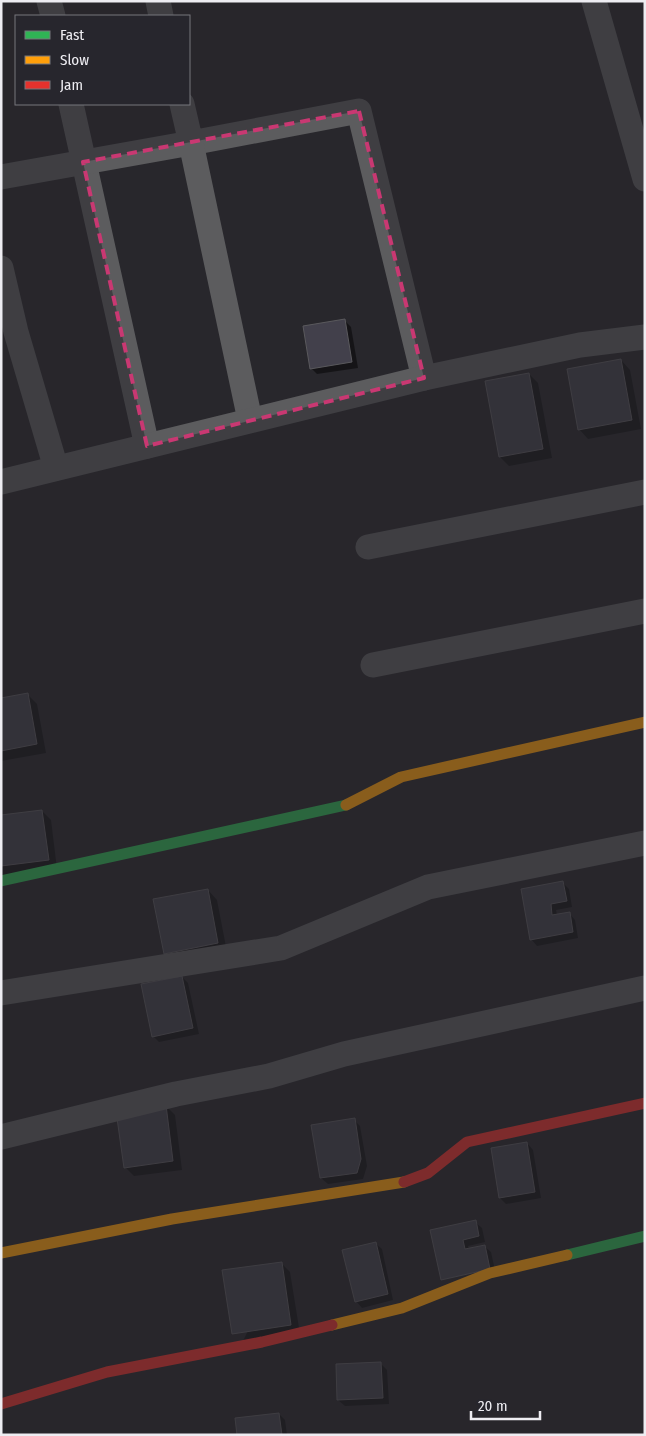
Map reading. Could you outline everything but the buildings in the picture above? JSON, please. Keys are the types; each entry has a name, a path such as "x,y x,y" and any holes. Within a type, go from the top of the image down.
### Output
{"street":[{"path":"49,1 52,15"},
{"path":"158,1 161,15"},
{"path":"594,1 645,179"},
{"path":"71,105 147,446"},
{"path":"182,105 250,420"},
{"path":"1,177 359,111 424,378"},
{"path":"1,268 16,332 56,468"},
{"path":"1,482 424,378 580,345 645,336"},
{"path":"368,547 645,492"},
{"path":"373,665 645,611"},
{"path":"1,882 342,807 401,777 645,722"},
{"path":"1,993 281,948 428,888 645,843"},
{"path":"1,1137 176,1094 270,1076 344,1054 645,988"},
{"path":"1,1253 172,1219 402,1183 428,1174 467,1142 645,1103"},
{"path":"1,1404 107,1372 262,1342 402,1308 490,1273 645,1236"}],"highlighted area":[{"path":"359,111 424,378 147,446 83,162"}],"traffic: fast":[{"path":"1,881 346,805"},
{"path":"567,1255 645,1236"}],"traffic: slow":[{"path":"346,805 401,777 645,722"},
{"path":"1,1253 172,1219 404,1182"},
{"path":"332,1325 402,1308 490,1273 567,1255"}],"traffic: jam":[{"path":"404,1182 428,1173 467,1142 645,1103"},
{"path":"1,1404 107,1372 262,1342 332,1325"}]}
